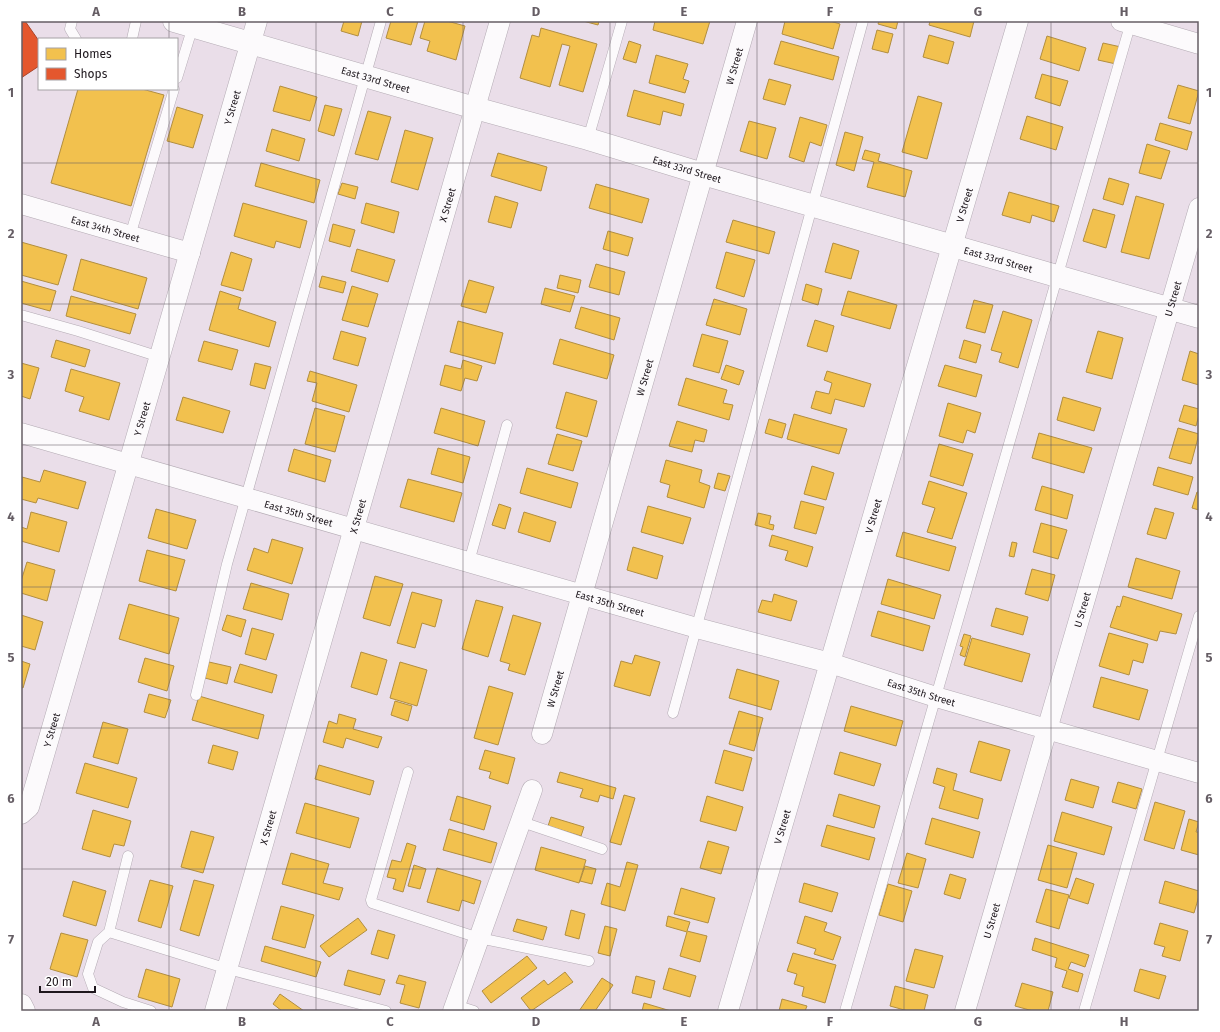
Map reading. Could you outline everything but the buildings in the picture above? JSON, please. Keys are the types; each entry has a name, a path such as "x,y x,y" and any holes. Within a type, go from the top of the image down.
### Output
{"main road":[{"name":"East 33rd Street","path":"184,24 588,139 703,174 1199,317"},
{"path":"21,1005 24,1011"}],"street":[{"name":"Y Street","path":"21,814 29,807 257,21"},
{"name":"X Street","path":"215,1011 500,21"},
{"name":"W Street","path":"542,734 747,21"},
{"name":"V Street","path":"728,1011 1018,21"},
{"path":"1128,22 1199,44"},
{"name":"East 34th Street","path":"21,204 190,253"},
{"name":"U Street","path":"965,1011 1199,208"},
{"name":"East 35th Street","path":"21,433 697,628 830,663 936,697 1199,773"},
{"path":"454,1008 522,822 532,790"}],"lane":[{"path":"72,21 70,29 75,38"},
{"path":"132,38 136,21"},
{"path":"196,696 227,564 381,21"},
{"path":"588,139 622,21"},
{"path":"674,713 814,206 863,21"},
{"path":"845,1011 1057,276 1128,22"},
{"path":"178,70 184,24"},
{"path":"130,236 174,90"},
{"path":"21,315 160,357"},
{"path":"469,562 507,425"},
{"path":"1084,1011 1199,616"},
{"path":"408,772 372,903 479,938 589,961"},
{"path":"522,822 602,849"},
{"path":"128,856 109,932 98,942 88,974 93,988 123,1002 152,1011"},
{"path":"109,932 228,969 386,1011"},
{"path":"454,1008 474,1011"}]}
